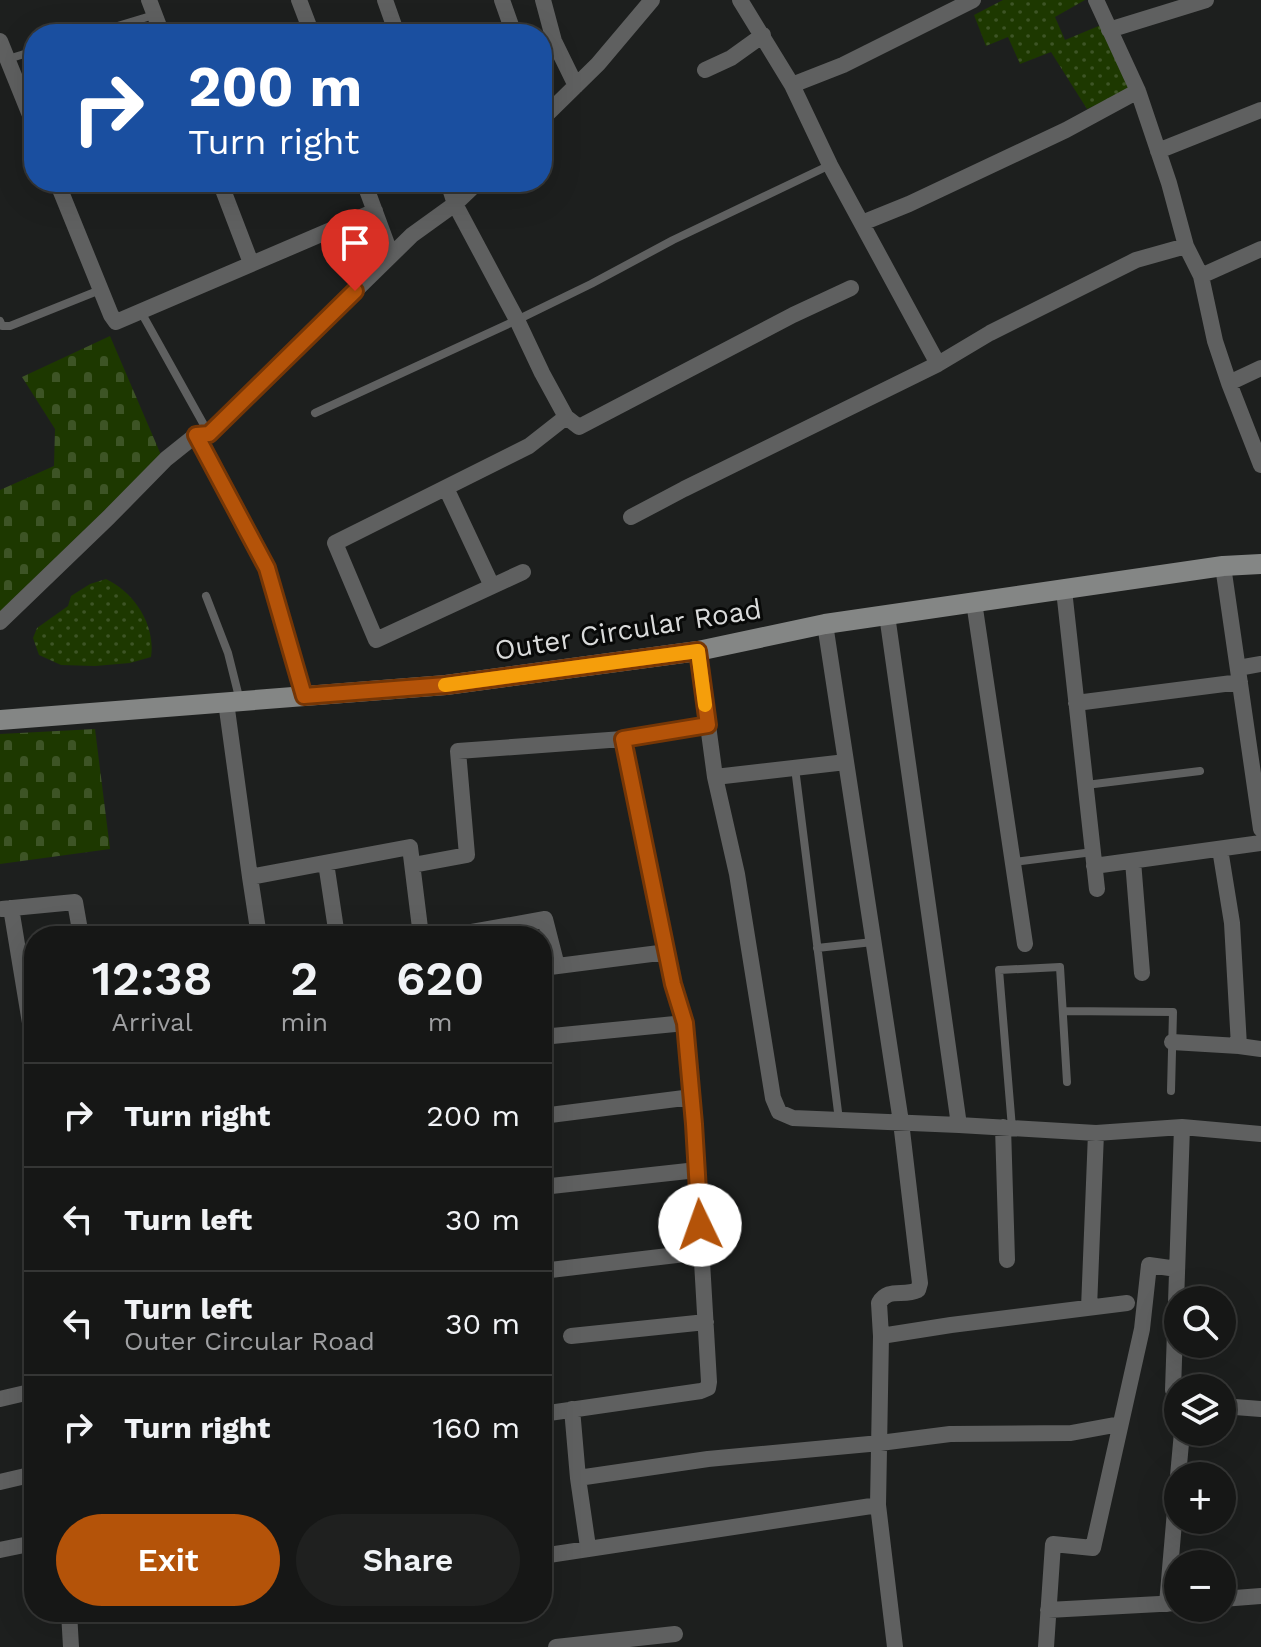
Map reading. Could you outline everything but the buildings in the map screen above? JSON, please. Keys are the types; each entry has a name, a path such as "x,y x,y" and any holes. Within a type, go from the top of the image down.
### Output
{"main road":[{"name":"Outer Circular Road","path":"0,720 446,685 698,651 825,624 1223,566 1261,564"}],"street":[{"path":"299,0 308,24"},
{"path":"385,0 393,24"},
{"path":"502,0 510,24"},
{"path":"543,0 549,24"},
{"path":"552,108 598,64 652,0"},
{"path":"740,0 792,85 830,165 938,364"},
{"path":"792,85 843,65 973,0"},
{"path":"1096,0 1138,91 1186,246 1201,276 1215,341 1261,465"},
{"path":"1109,30 1206,0"},
{"path":"552,34 576,86"},
{"path":"705,70 731,58 763,35"},
{"path":"0,41 4,60 24,103"},
{"path":"862,223 1066,130 1138,91"},
{"path":"1158,151 1261,110"},
{"path":"61,192 116,322 375,211"},
{"path":"224,192 251,263"},
{"path":"368,192 391,255"},
{"path":"451,192 542,373 566,417 579,427 851,288"},
{"path":"0,622 166,459 202,434 412,235 468,192"},
{"path":"631,517 938,364 990,333 1136,260 1186,246"},
{"path":"1201,276 1261,249"},
{"path":"1229,383 1261,368"},
{"path":"523,572 376,640 335,543 529,446 566,417"},
{"path":"202,434 267,568 304,696"},
{"path":"446,488 492,586"},
{"path":"1223,566 1239,675 1256,753 1261,829"},
{"path":"1064,590 1097,889"},
{"path":"974,602 1025,944"},
{"path":"887,615 959,1125"},
{"path":"825,624 901,1122 920,1283 918,1290 912,1293 886,1294 879,1303 878,1505 895,1647"},
{"path":"698,651 715,777 737,874 773,1098 779,1112 793,1118 1096,1133 1182,1127 1261,1134"},
{"path":"1076,703 1239,675 1261,664"},
{"path":"233,702 257,926"},
{"path":"413,865 467,855 458,751 623,739 708,725"},
{"path":"552,1412 701,1391 708,1388 709,1382 685,1023 673,984 623,739"},
{"path":"715,777 846,762"},
{"path":"1093,859 1133,861 1261,843"},
{"path":"250,877 410,847 420,926"},
{"path":"1220,849 1232,923 1239,1046"},
{"path":"1133,861 1142,973"},
{"path":"326,863 335,926"},
{"path":"24,999 5,908 75,902 79,926"},
{"path":"505,926 545,919 546,926"},
{"path":"552,967 667,952"},
{"path":"552,1036 685,1023"},
{"path":"1172,1042 1261,1049"},
{"path":"552,1115 692,1097"},
{"path":"1174,1374 1182,1127"},
{"path":"1007,1260 1008,1128"},
{"path":"1089,1308 1096,1133"},
{"path":"552,1186 697,1170"},
{"path":"552,1270 702,1252"},
{"path":"1046,1647 1053,1544 1093,1548 1142,1329 1149,1265 1177,1269"},
{"path":"881,1336 1127,1303"},
{"path":"571,1336 706,1322"},
{"path":"0,1399 24,1393"},
{"path":"1236,1407 1261,1409"},
{"path":"572,1409 588,1547"},
{"path":"578,1478 708,1459 950,1434 1071,1433 1120,1424"},
{"path":"0,1482 24,1476"},
{"path":"552,1554 878,1505"},
{"path":"0,1550 24,1545"},
{"path":"1236,1598 1261,1596"},
{"path":"1048,1610 1164,1603"},
{"path":"70,1622 71,1647"},
{"path":"556,1647 675,1634"}],"lane":[{"path":"114,24 152,7"},
{"path":"4,60 24,54"},
{"path":"315,413 517,320 673,240 830,165"},
{"path":"0,321 2,326 10,326 101,290"},
{"path":"141,312 202,434"},
{"path":"206,596 228,653 233,702"},
{"path":"795,768 839,1120"},
{"path":"1085,785 1200,771"},
{"path":"1013,863 1093,859"},
{"path":"817,948 873,942"},
{"path":"1008,1128 999,970 1060,967 1067,1082"},
{"path":"1063,1011 1173,1012 1171,1091"}],"green space":[{"path":"1003,0 1085,0 1055,17 1065,40 1101,25 1131,89 1087,109 1051,52 1020,64 1008,37 986,46 974,15"},
{"path":"110,336 161,455 0,613 0,490 54,466 55,429 22,377"},
{"path":"106,579 126,592 141,611 150,633 151,657 130,663 95,666 61,665 39,655 33,638 37,628 68,606 71,596 90,584"},
{"path":"95,729 110,849 0,864 0,734"}],"slow traffic":[{"path":"445,685 698,651 705,705"}],"route":[{"path":"355,291 209,434 196,435 267,568 304,696 446,685 698,651 708,725 623,739 673,984 685,1023 700,1225"}]}
